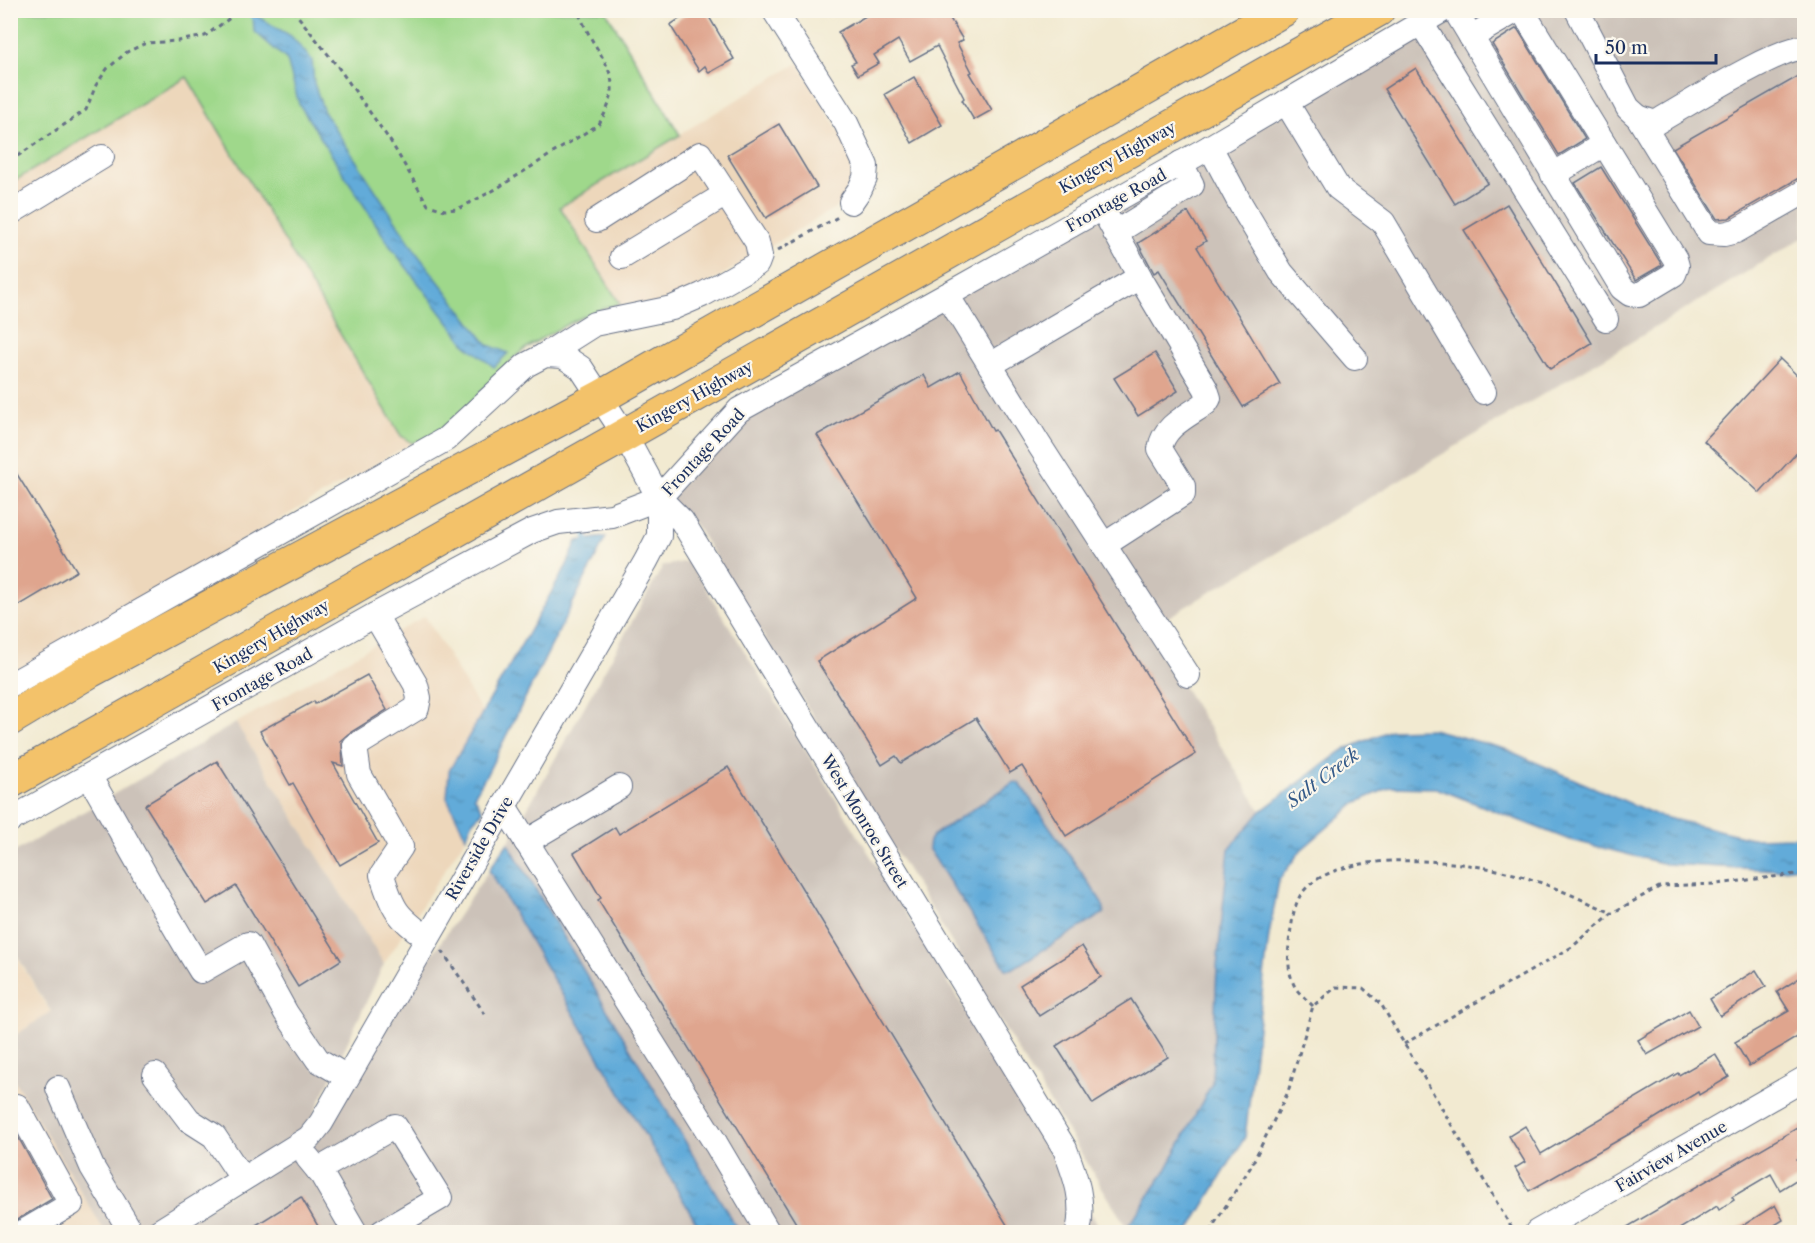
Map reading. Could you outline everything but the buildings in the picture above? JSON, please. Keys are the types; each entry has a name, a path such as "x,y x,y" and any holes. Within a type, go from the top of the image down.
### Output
{"highway":[{"path":"10,719 90,671 601,397 1283,10"},
{"name":"Kingery Highway","path":"10,782 1378,10"}],"street":[{"path":"774,10 846,123 861,152 866,166 865,178 851,202"},
{"name":"Frontage Road","path":"10,820 375,615 532,531 558,522 612,516 659,498 739,410 1210,147 1443,10"},
{"path":"1455,10 1622,288 1630,294 1639,295 1674,274 1677,266 1675,260 1522,10"},
{"path":"1471,37 1517,10"},
{"path":"1577,10 1628,108 1638,117 1709,233 1724,234 1736,231 1804,192"},
{"path":"1421,23 1606,319"},
{"path":"1638,117 1655,123 1753,67 1796,48 1804,48"},
{"path":"1286,102 1338,188 1383,222 1484,392"},
{"path":"1553,175 1604,144"},
{"path":"1210,147 1281,272 1355,358"},
{"path":"10,685 446,439 526,365 594,324 672,308 757,264 760,256 757,243 700,154 597,220"},
{"path":"10,213 102,157"},
{"path":"1115,233 1192,185 1181,163"},
{"path":"622,257 726,194"},
{"path":"1102,208 1206,389 1209,398 1206,403 1166,432 1161,439 1160,449 1183,486 1183,494 1104,545"},
{"path":"990,365 1139,276"},
{"path":"947,295 1188,675"},
{"path":"545,355 563,356 581,368 601,397"},
{"name":"Riverside Drive","path":"158,1233 242,1178 309,1138 321,1123 659,536 659,498 601,397"},
{"name":"West Monroe Street","path":"659,498 682,521 1065,1149 1079,1184 1078,1233"},
{"path":"375,615 416,684 419,698 417,708 355,746 359,774 400,847 382,875 391,903 401,919 428,935"},
{"path":"88,776 115,820 130,852 173,927 201,970 248,944 286,1013 318,1060 347,1077"},
{"path":"526,842 619,788"},
{"path":"504,806 716,1144 768,1233"},
{"path":"155,1075 189,1120 214,1136 242,1178"},
{"name":"Fairview Avenue","path":"1537,1233 1804,1079"},
{"path":"58,1088 92,1167 131,1233"},
{"path":"10,1110 17,1106 71,1204 23,1233"},
{"path":"318,1170 396,1126 440,1198 382,1233"},
{"path":"297,1145 318,1170 355,1233"}],"path":[{"path":"10,161 86,110 96,85 107,69 127,52 146,43 205,36 241,10"},
{"path":"293,10 338,67 391,141 428,205 445,210 458,208 496,189 599,124 609,107 612,88 611,75 577,10"},
{"path":"757,264 837,217 851,202"},
{"path":"1313,1006 1296,989 1291,975 1289,942 1292,921 1302,894 1327,875 1352,865 1425,861 1465,863 1509,872 1559,889 1612,913"},
{"path":"1404,1044 1572,947 1612,913 1661,886 1717,884 1804,873"},
{"path":"428,935 487,1017"},
{"path":"1212,1233 1213,1226 1250,1168 1288,1092 1313,1006 1336,987 1363,988 1381,1004 1514,1233"}],"shaded area":[{"path":"1466,11 1804,11 1804,237 1160,622 955,300"},
{"path":"798,63 855,158 857,177 845,202 687,296 651,305 620,304 559,207"},
{"path":"187,77 401,436 412,443 11,673 11,183"},
{"path":"945,304 1261,811 1229,850 1217,967 1212,1083 1165,1172 1127,1228 695,524 669,499 746,412"},
{"path":"689,561 1102,1232 739,1232 508,843 663,566"},
{"path":"425,616 482,712 449,771 447,798 466,837 384,964 236,723"},
{"path":"236,723 384,964 305,1133 145,1232 105,1232 11,1075 11,1038 51,1012 11,946 11,854"},
{"path":"489,870 702,1232 169,1232 315,1142 372,1045"},
{"path":"10,946 51,1013 11,1038 10,1038"},
{"path":"11,1075 105,1232 11,1232"}],"green space":[{"path":"11,11 606,11 680,135 560,207 620,304 609,306 581,318 523,351 453,420 426,438 412,443 401,436 187,77 11,183"}],"water":[{"path":"253,14 291,36 312,60 314,83 324,112 418,255 488,345 508,353 494,367 466,345 390,246 299,104 287,60 254,31"},
{"path":"606,537 474,796 483,811 473,821 466,837 447,798 449,771 567,565 577,541"},
{"name":"Salt Creek","path":"1432,729 1505,749 1659,816 1751,838 1797,837 1804,834 1804,866 1777,870 1666,864 1567,839 1436,788 1391,787 1357,802 1301,850 1279,880 1269,935 1245,1137 1188,1232 1124,1232 1165,1172 1212,1083 1217,967 1229,849 1261,811 1342,751 1391,730"},
{"path":"1014,782 1020,784 1099,898 1104,913 1012,969 1006,969 928,848 932,836"},
{"path":"508,843 739,1232 702,1232 489,870"}],"waterway":[{"path":"246,10 258,21"},
{"path":"584,532 589,543"}]}
